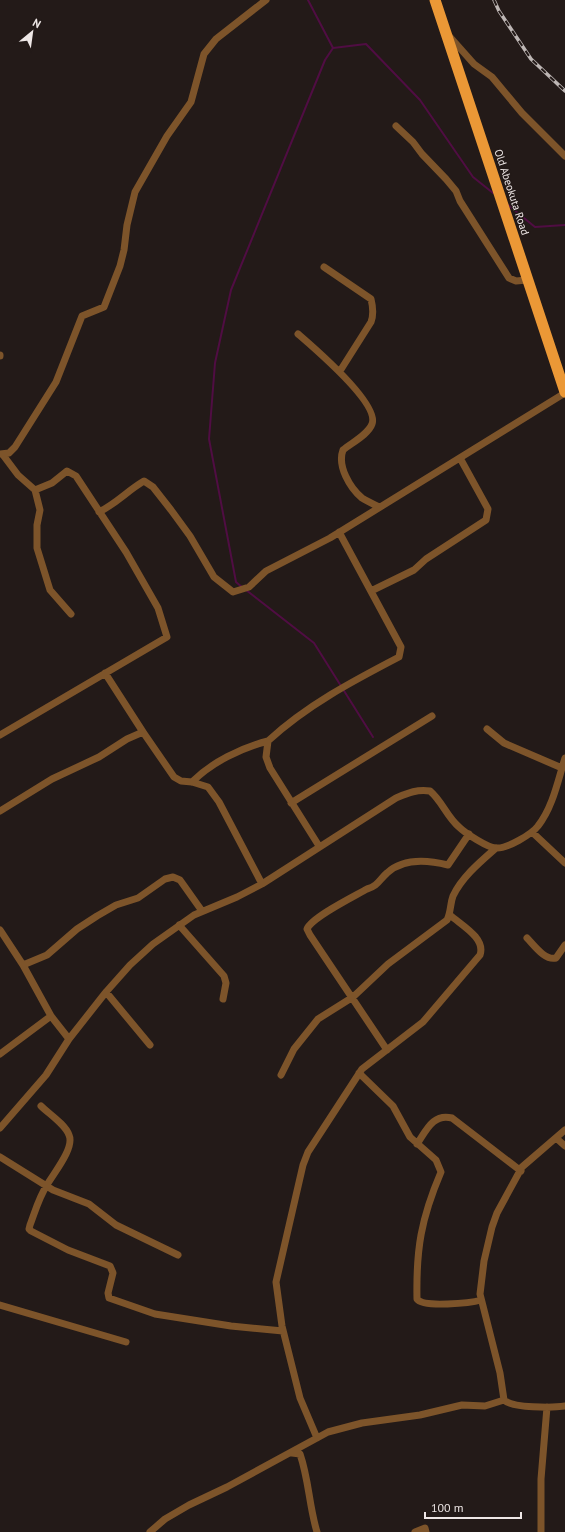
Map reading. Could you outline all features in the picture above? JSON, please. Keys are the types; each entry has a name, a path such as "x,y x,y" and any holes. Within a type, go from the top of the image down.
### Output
{"highway":[{"name":"Old Abeokuta Road","path":"434,0 565,393"}],"street":[{"path":"71,614 50,590 37,548 37,525 40,510 35,490 18,476 2,454 9,453 15,447 56,382 82,316 104,307 120,266 124,250 128,219 135,192 167,136 191,102 204,54 216,39 266,0"},
{"path":"444,30 474,64 492,77 527,118 565,156"},
{"path":"396,126 413,142 456,191 460,201 509,278 516,281 527,280"},
{"path":"324,267 371,299 373,309 371,322 340,371"},
{"path":"298,334 340,371 366,404 373,420 368,430 343,450 341,460 351,487 362,498 379,507"},
{"path":"99,512 114,505 131,489 144,481 153,487 190,536 214,577 233,592 249,587 266,571 339,532 565,393"},
{"path":"371,591 414,570 426,559 486,520 488,509 460,458"},
{"path":"0,735 167,637 158,608 126,552 76,476 70,471 63,474 52,483 35,490"},
{"path":"192,782 203,771 218,762 259,742 268,740 338,689 399,657 402,651 401,647 339,532"},
{"path":"105,673 142,732 174,777 181,781 192,782 208,787 219,802 262,884"},
{"path":"291,803 432,716"},
{"path":"487,729 504,743 562,768"},
{"path":"0,811 52,779 99,757 127,739 142,732"},
{"path":"268,740 266,757 270,768 291,803 320,846"},
{"path":"282,1075 294,1049 309,1029 326,1013 353,998 388,964 427,933 447,920 450,915 453,896 464,879 496,848 511,844 532,832 538,826 550,803 565,758"},
{"path":"0,1128 46,1076 69,1039 106,992 130,965 153,944 178,925 202,911 237,897 262,884 396,798 411,792 422,790 430,791 458,827 496,848"},
{"path":"532,832 565,863"},
{"path":"387,1050 310,935 307,928 309,925 367,888 376,886 387,873 401,865 428,861 448,864 469,834"},
{"path":"23,965 47,955 77,928 116,905 138,898 169,877 180,880 202,911"},
{"path":"317,1438 300,1398 283,1331 276,1282 303,1165 308,1152 359,1073 423,1022 480,955 482,950 480,942 450,915"},
{"path":"178,925 224,976 226,983 223,999"},
{"path":"0,930 23,965 51,1016 69,1039"},
{"path":"527,938 546,957 551,958 556,958 565,945"},
{"path":"106,992 150,1044"},
{"path":"0,1054 51,1016"},
{"path":"359,1073 393,1106 410,1137 436,1160 441,1172 424,1214 418,1241 417,1299 422,1304 473,1303 481,1300"},
{"path":"41,1106 66,1130 70,1140 60,1166 46,1185 29,1229 68,1250 110,1266 113,1273 108,1293 109,1298 155,1314 231,1326 283,1331"},
{"path":"417,1144 434,1120 440,1117 452,1118 521,1171"},
{"path":"565,1130 526,1163 496,1213 484,1261 481,1300 500,1373 504,1400 510,1404 547,1407 565,1406"},
{"path":"556,1138 565,1146"},
{"path":"0,1157 53,1190 89,1204 116,1225 178,1255"},
{"path":"0,1305 126,1342"},
{"path":"150,1532 165,1519 189,1505 292,1453 328,1432 362,1423 420,1415 462,1405 485,1406 504,1400"},
{"path":"541,1532 541,1479 547,1407"},
{"path":"292,1453 300,1454 307,1476 312,1516 317,1532"},
{"path":"415,1532 424,1528 426,1532"}],"waterway":[{"path":"308,0 333,48 366,44 420,100 473,177 493,193"},
{"path":"243,588 236,582 209,439 215,363 231,290 325,60 333,48"},
{"path":"508,205 535,227 565,225"},
{"path":"246,590 314,643 373,737"}],"railway":[{"path":"494,0 499,11 531,59 565,91"}]}
